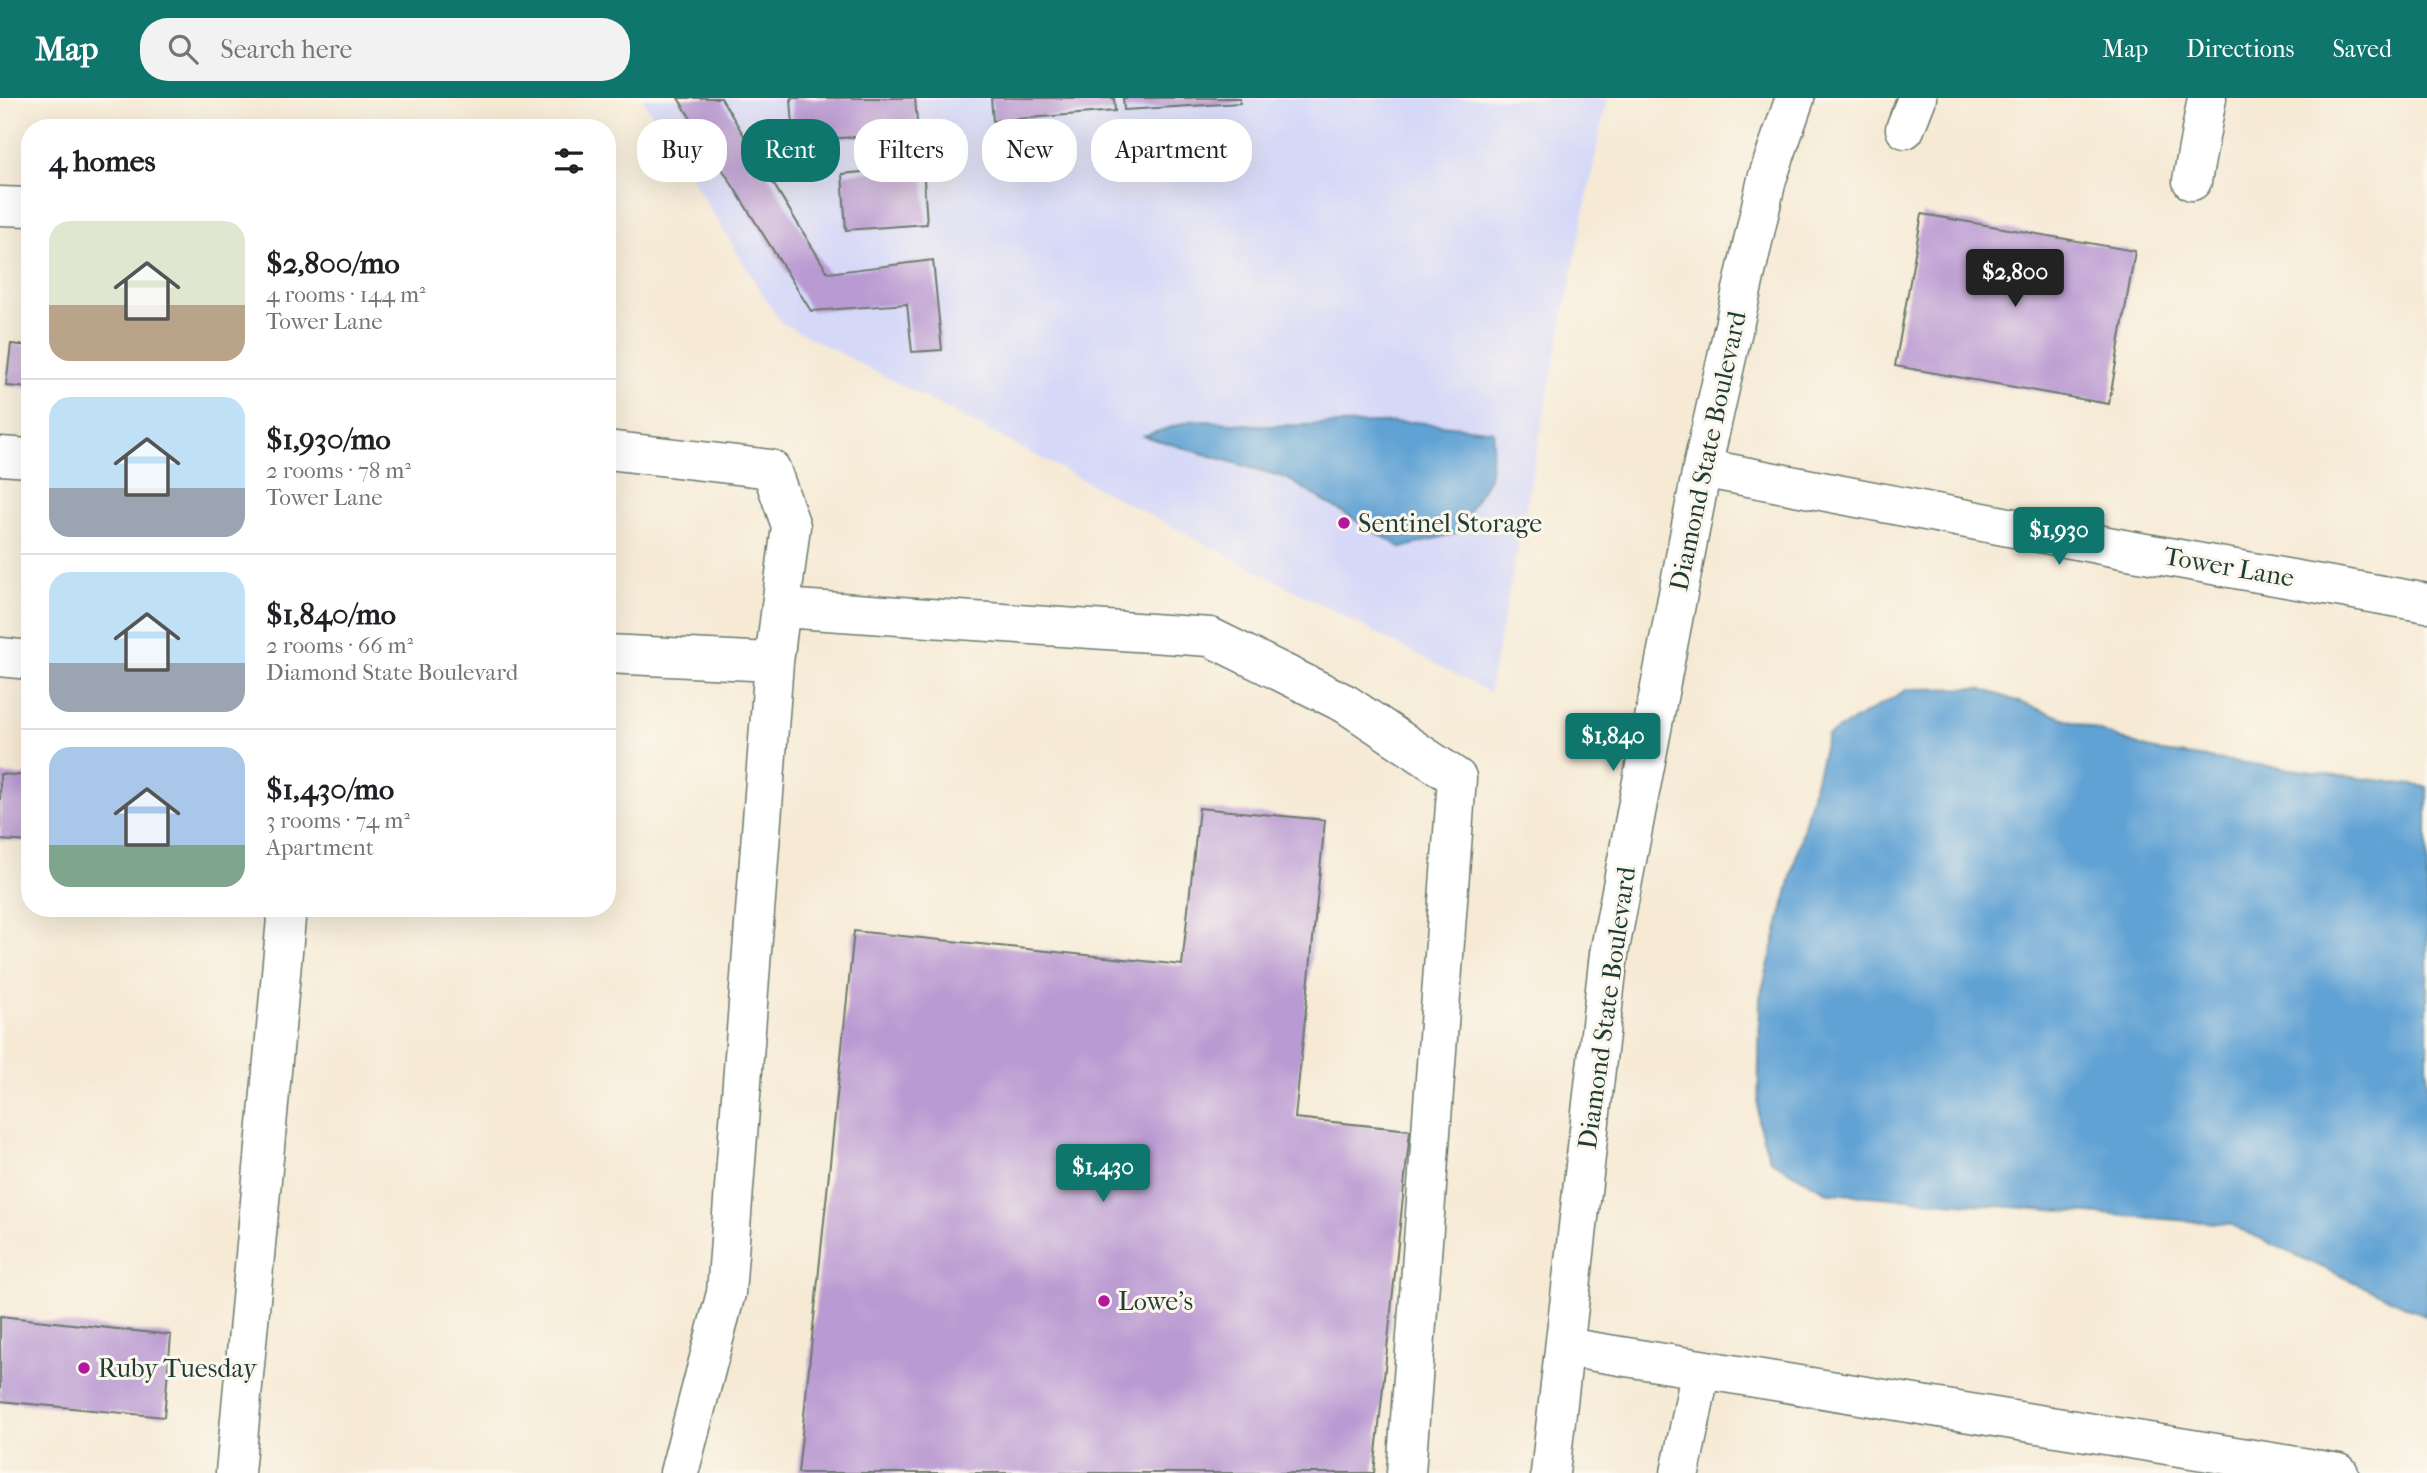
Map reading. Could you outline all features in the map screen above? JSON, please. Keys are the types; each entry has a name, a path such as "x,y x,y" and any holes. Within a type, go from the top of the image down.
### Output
{"street":[{"name":"Diamond State Boulevard","path":"1550,1473 1609,954 1702,468 1767,178 1795,98"},
{"path":"2192,181 2207,98"},
{"path":"0,206 21,207"},
{"path":"616,451 771,468 791,526 774,662 726,1293 679,1473"},
{"path":"0,456 21,457"},
{"name":"Tower Lane","path":"1702,468 2123,549 2427,603"},
{"path":"781,607 1210,637 1346,704 1457,778 1406,1473"},
{"path":"616,654 774,662"},
{"path":"0,657 21,659"},
{"path":"235,1473 286,917"},
{"path":"1565,1347 2339,1473"},
{"path":"1680,1473 1701,1369"}],"shaded area":[{"name":"Sentinel Storage","path":"642,98 1607,98 1489,692 780,322 694,182 727,182 727,119 655,119"}],"water":[{"path":"1194,420 1268,426 1415,422 1494,431 1489,478 1456,533 1402,548 1286,478 1143,436"},
{"path":"1980,688 2155,751 2427,787 2427,1316 2229,1224 1829,1193 1770,1160 1758,1122 1760,998 1827,736 1908,689"}],"building":[{"path":"678,98 721,98 741,131 741,182 772,182 828,273 933,260 942,350 912,352 907,304 811,311 727,176 727,119 691,119"},
{"path":"791,98 915,98 917,119 854,119 854,137 840,138 840,119 792,119"},
{"path":"991,98 1114,98 1115,111 993,119"},
{"path":"1123,98 1240,98 1240,103 1124,110"},
{"path":"854,173 854,182 924,182 927,224 846,230 842,174"},
{"path":"1922,214 2135,251 2109,404 1895,366"},
{"path":"11,344 21,345 21,387 6,386"},
{"path":"0,774 21,775 21,841 0,840"},
{"name":"Lowe's","path":"1199,808 1325,820 1295,1118 1410,1130 1374,1473 798,1473 854,931 1182,965"},
{"name":"Ruby Tuesday","path":"0,1316 171,1335 164,1417 0,1401"}],"place":[{"name":"Sentinel Storage","path":"1344,523"},
{"name":"Lowe's","path":"1104,1301"},
{"name":"Ruby Tuesday","path":"84,1368"}]}
